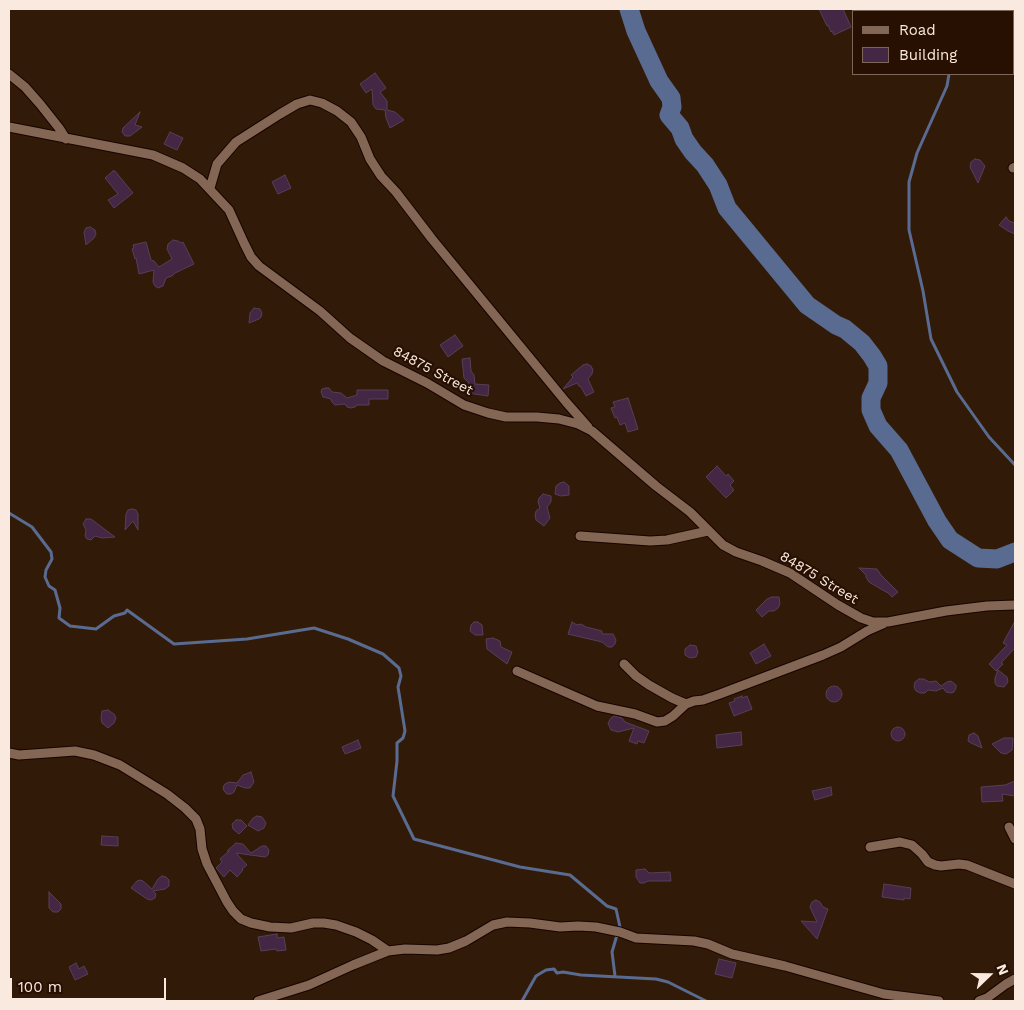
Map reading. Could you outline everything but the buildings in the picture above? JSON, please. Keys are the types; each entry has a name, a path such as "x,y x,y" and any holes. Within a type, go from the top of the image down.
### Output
{"street":[{"path":"9,74 25,87 40,104 66,139"},
{"path":"210,188 217,164 236,142 280,114 310,100 322,103 337,111 351,122 381,176 566,402 592,431"},
{"name":"84875 Street","path":"9,128 153,155 183,168 210,188 229,210 251,257 260,266 320,311 350,338 383,361 427,383 464,405 480,411 506,417 559,419 578,424 592,431 656,486 690,512 723,545 790,573 860,618 873,622 888,622 946,611 1015,605"},
{"path":"580,536 650,541 667,540 708,531"},
{"path":"517,671 597,706 635,714 657,722 665,721 686,704 703,700 823,656 867,631 888,622"},
{"path":"624,664 649,685 686,704"},
{"path":"9,753 20,755 75,751 94,755 120,765 167,794 196,819 200,829 202,849 207,864 227,902 241,919 251,924 270,927 291,928 313,923 336,925 372,940 388,951"},
{"path":"1009,827 1015,840"},
{"path":"870,847 900,842 912,844 928,862 935,865 967,865 1015,884"},
{"path":"258,1001 309,985 388,951 449,948 466,941 493,925 507,922 560,927 596,927 620,932 636,938 694,941 708,944 732,954 785,966 884,994 939,1001"},
{"path":"979,1001 987,998 1015,979"}],"waterway":[{"path":"629,9 636,31 659,81 671,98 672,107 669,115 680,128 684,139 718,185 727,208 807,305 845,329 862,343 872,356 878,366 878,383 871,398 871,410 878,426 899,450 937,521 950,540 978,558 997,559 1015,552"},
{"path":"949,75 947,86 917,153 909,182 909,230 923,291 931,339 957,392 989,437 1015,465"},
{"path":"9,513 32,527 51,552 52,559 46,570 45,577 49,586 55,590 60,608 59,618 70,626 96,629 114,616 125,613 127,610 174,644 247,639 314,628 348,639 383,654 399,668 401,676 398,687 405,731 403,738 397,743 393,796 414,839 520,867 570,875 607,906 616,909 620,927"},
{"path":"615,976 612,952 617,935"},
{"path":"522,1001 536,976 546,970 554,969 557,973 656,979 668,982 706,1001"}]}
